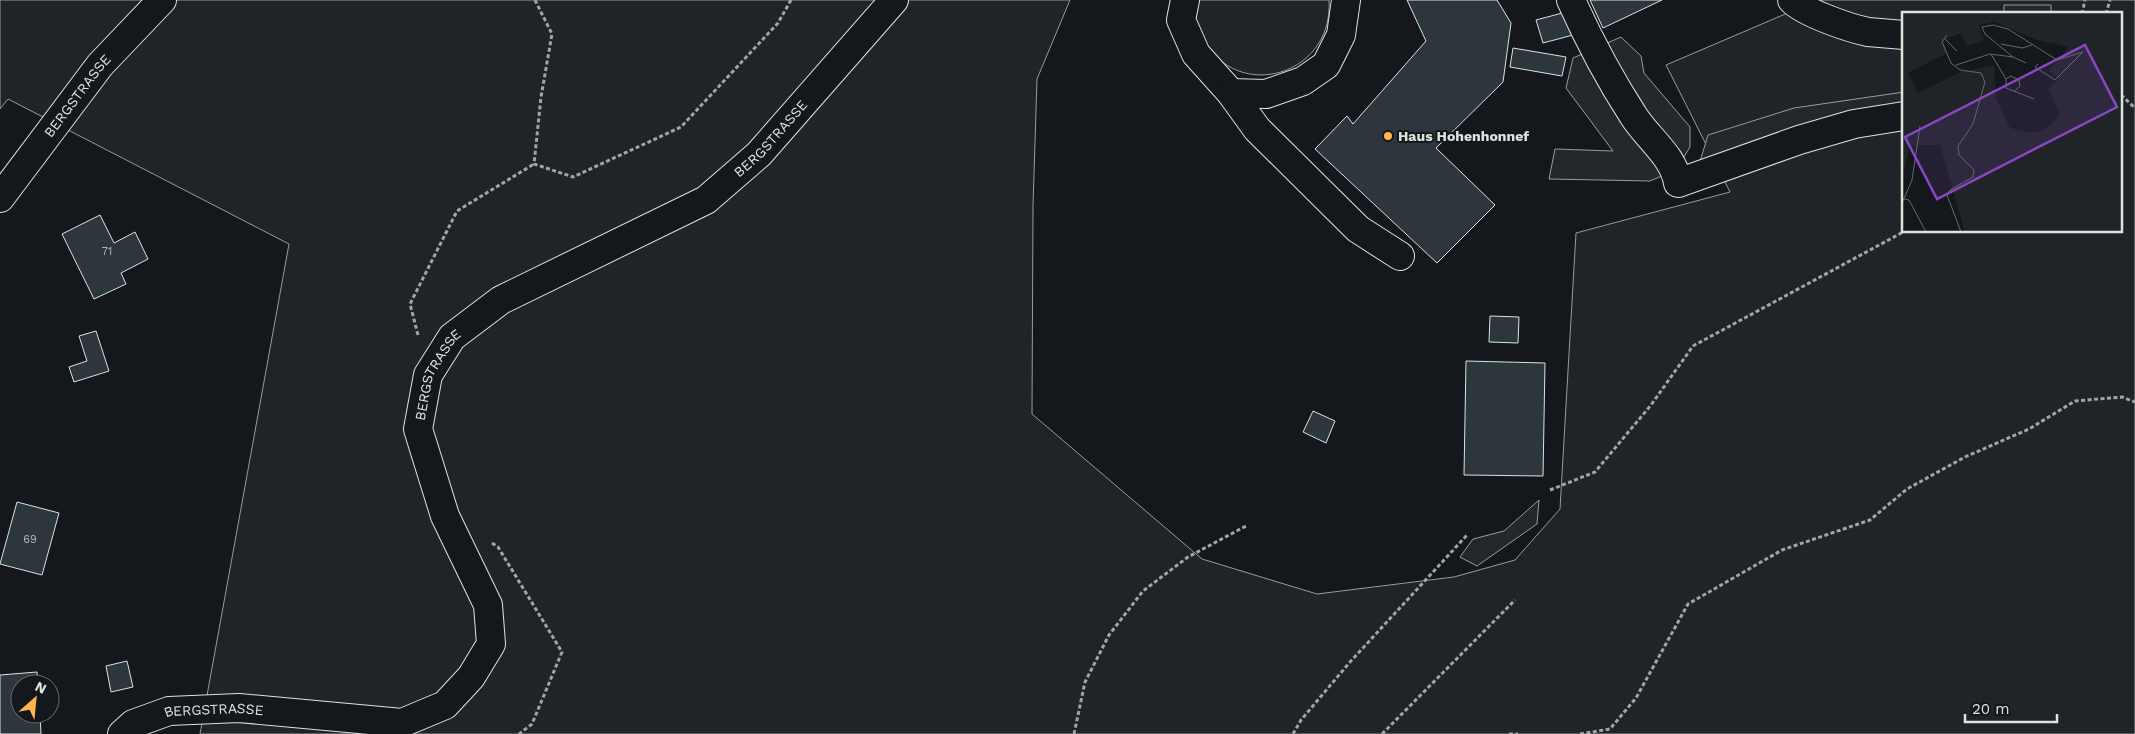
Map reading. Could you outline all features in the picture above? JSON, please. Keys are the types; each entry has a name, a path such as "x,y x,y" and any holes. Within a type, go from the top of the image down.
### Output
{"street":[{"name":"BERGSTRASSE","path":"0,198 100,65 162,0"},
{"name":"BERGSTRASSE","path":"122,734 134,724 169,711 239,708 402,723 445,704 471,677 491,644 488,605 445,516 418,430 428,376 452,336 501,300 706,200 759,154 894,0"},
{"path":"1185,0 1181,20 1196,54 1231,93 1257,129 1358,229 1400,256"},
{"path":"1231,93 1266,94 1303,82 1326,65 1341,35 1346,0"},
{"path":"1571,0 1593,49 1634,117 1676,170 1678,183 1799,140 1854,124 1902,116"},
{"path":"1792,0 1797,5 1822,16 1866,31 1902,35"}],"path":[{"path":"534,164 541,97 552,34 535,0"},
{"path":"428,376 410,304 457,211 534,164 573,177 681,127 778,22 791,0"},
{"path":"2122,96 2135,108"},
{"path":"1550,490 1595,472 1651,405 1693,346 1903,232"},
{"path":"1608,734 1636,698 1688,604 1782,550 1870,520 1908,489 1965,457 2029,429 2075,401 2122,397 2135,402"},
{"path":"1074,734 1085,682 1110,635 1143,591 1188,557 1246,526"},
{"path":"1293,734 1301,720 1350,662 1468,534"},
{"path":"490,542 498,547 562,652 532,724 519,734"},
{"path":"1382,734 1515,600"},
{"path":"1580,734 1610,729"},
{"path":"1510,734 1518,734"}],"shaded area":[{"path":"0,0 1070,0 1037,79 1033,206 1032,414 1202,559 1317,594 1454,577 1515,560 1560,509 1576,233 1730,192 1666,65 1818,0 2135,0 2135,734 200,734 289,244 8,99 0,109"},
{"path":"1196,0 1329,0 1326,27 1315,49 1298,64 1276,73 1254,75 1232,68 1214,54 1197,23 1195,12"},
{"path":"2004,5 2051,5 2051,12 2004,12"},
{"path":"1621,37 1641,56 1644,73 1690,127 1690,147 1676,170 1650,181 1549,179 1555,149 1613,151 1566,88 1573,58"},
{"path":"1902,92 1902,113 1698,168 1708,135 1794,108"},
{"path":"1539,500 1537,524 1477,566 1460,557 1473,539 1504,531"}],"building":[{"name":"Haus Hohenhonnef","path":"1407,0 1497,0 1511,23 1503,82 1436,148 1495,205 1437,263 1315,149 1347,116 1353,124 1426,41"},
{"path":"1590,0 1662,0 1603,28"},
{"path":"1566,12 1573,35 1543,43 1536,20"},
{"path":"1513,48 1566,57 1562,76 1510,67"},
{"path":"100,215 114,243 135,232 148,259 121,273 126,284 94,299 62,234"},
{"path":"1490,316 1519,317 1518,343 1489,342"},
{"path":"96,331 109,371 74,382 69,367 87,361 79,336"},
{"path":"1466,361 1545,363 1543,476 1464,475"},
{"path":"1313,411 1335,421 1326,443 1303,432"},
{"path":"17,502 59,513 42,575 0,564"},
{"path":"127,661 133,687 111,692 106,666"},
{"path":"37,672 37,674 12,674"},
{"path":"10,674 10,724 40,724 41,734 0,734 0,675"}],"place":[{"name":"Haus Hohenhonnef","path":"1388,136"}]}
